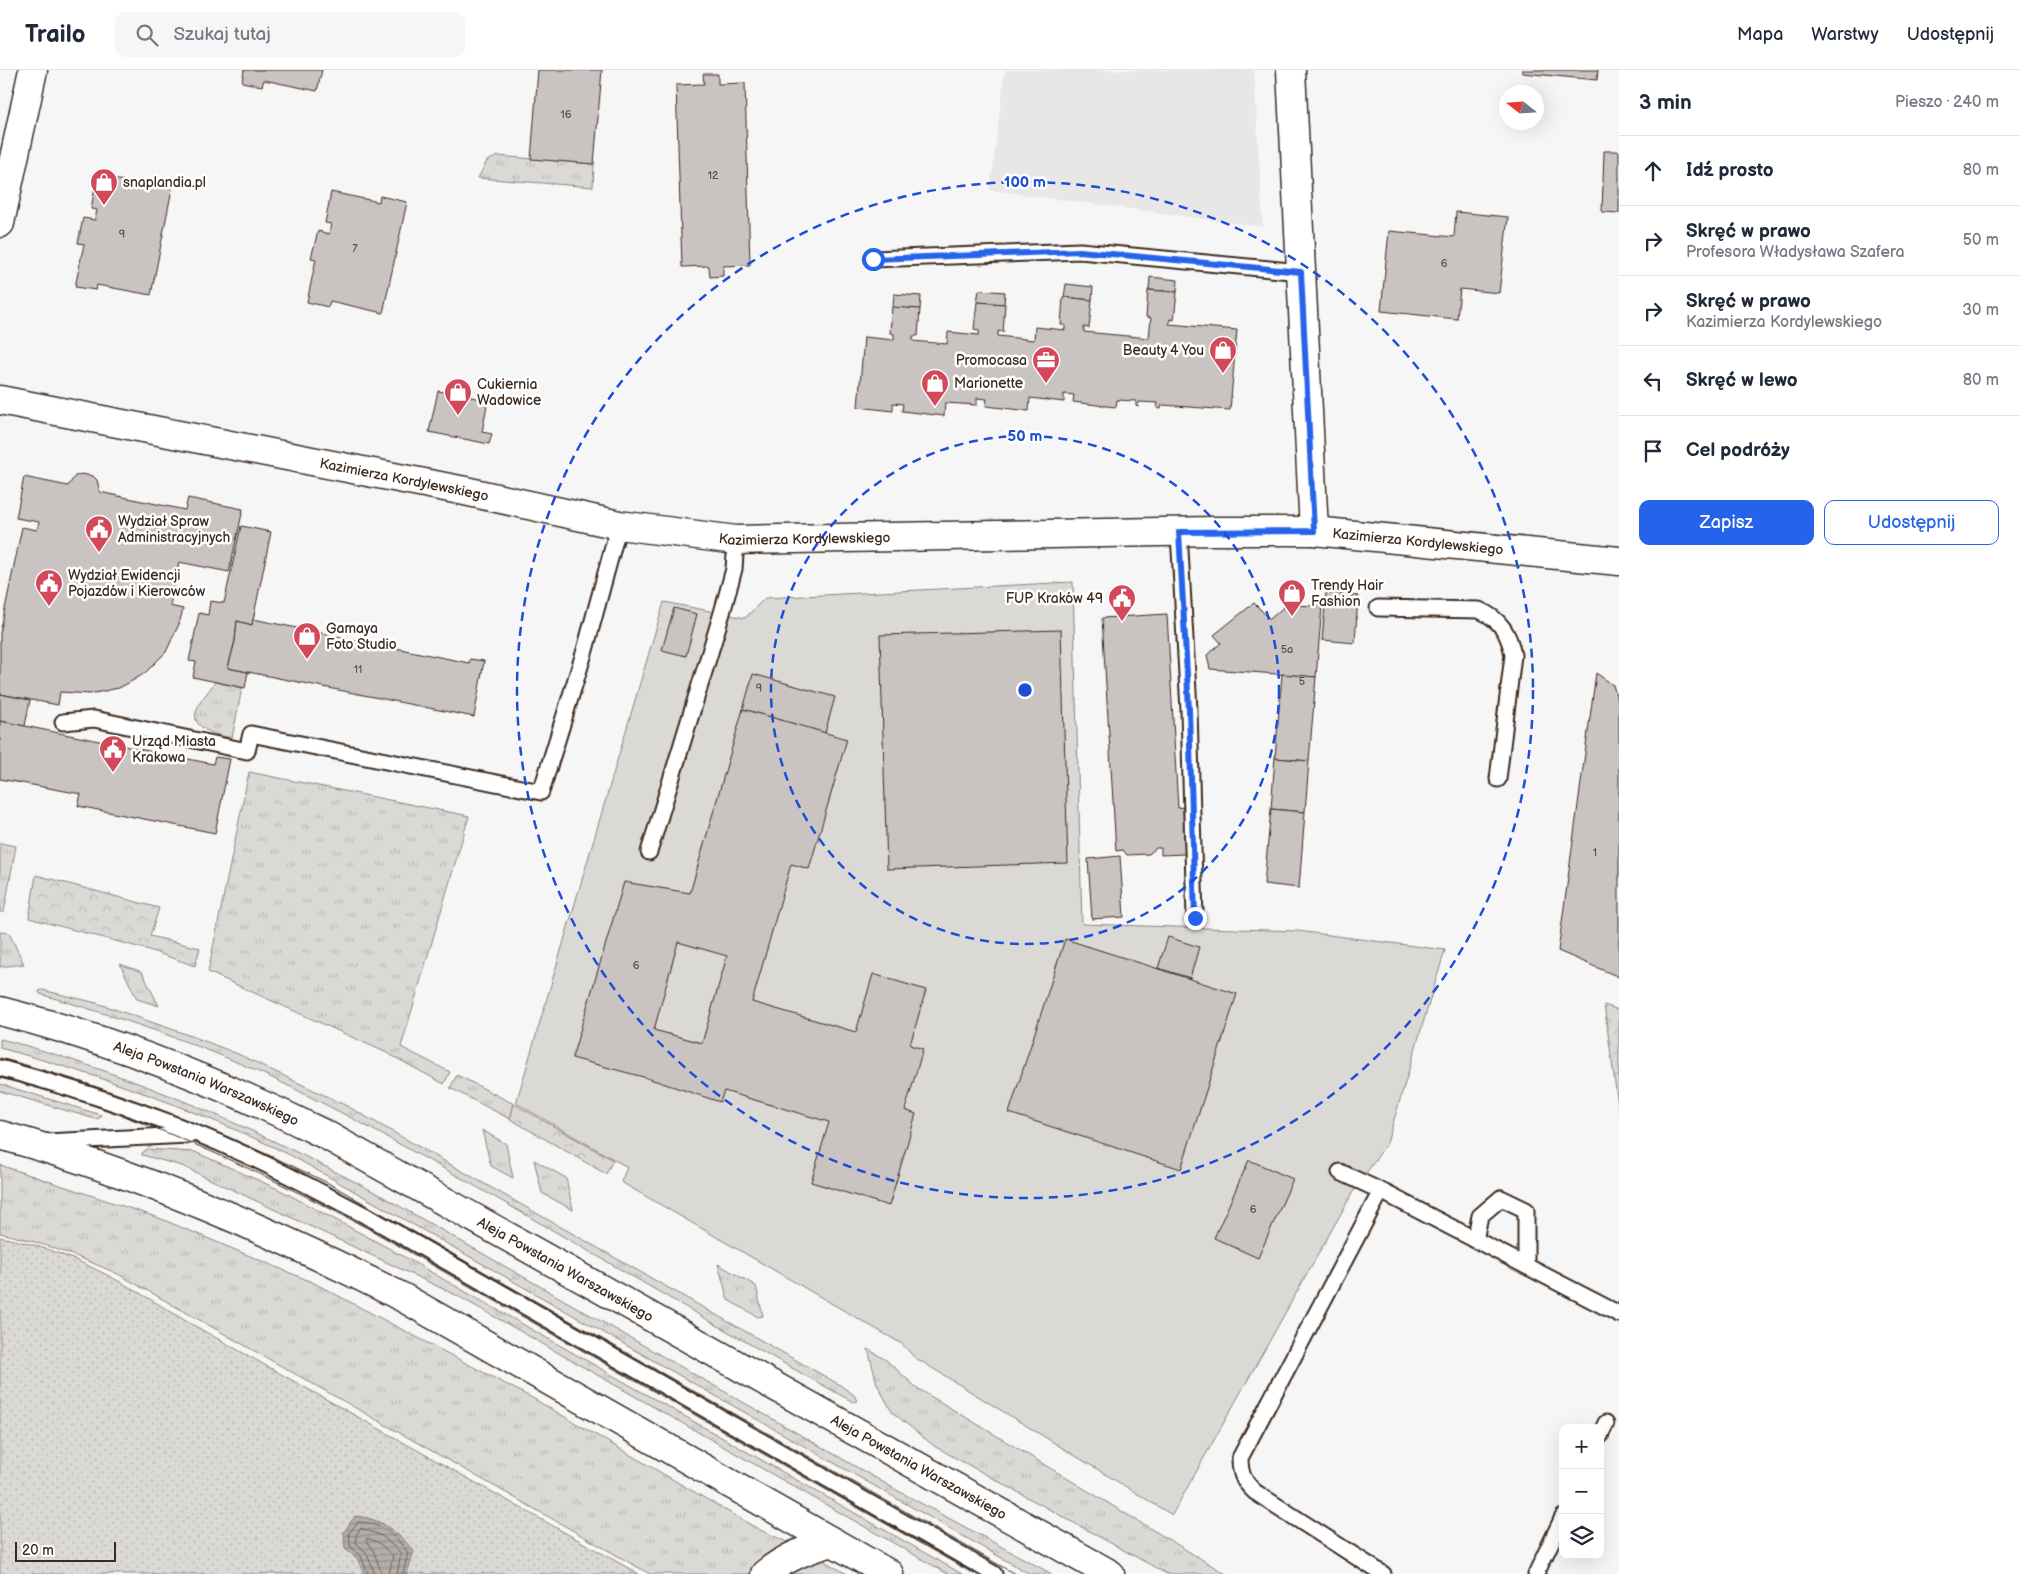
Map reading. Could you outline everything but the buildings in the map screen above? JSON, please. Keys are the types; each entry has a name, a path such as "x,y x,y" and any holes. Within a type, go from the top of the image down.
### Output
{"street":[{"path":"0,222 33,70"},
{"path":"1291,70 1314,531"},
{"name":"Kazimierza Kordylewskiego","path":"0,400 456,489 619,525 736,540 1314,531 1619,561"},
{"name":"Aleja Powstania Warszawskiego","path":"0,1011 130,1050 254,1100 326,1135 1110,1574"},
{"path":"0,1135 30,1143 138,1181 236,1219 323,1258 402,1298 889,1574"},
{"path":"765,1574 805,1550 833,1542"}],"lane":[{"path":"873,259 1080,251 1301,272"},
{"path":"63,722 94,719 247,751 251,734 541,792 585,650 619,525"},
{"path":"1179,532 1189,710 1195,918"},
{"path":"649,852 722,613 734,569 736,540"},
{"path":"1378,608 1479,610 1493,616 1503,626 1510,640 1513,655 1498,780"},
{"path":"0,1068 82,1090 200,1135 302,1182 374,1220 994,1574"},
{"path":"30,1143 172,1134 200,1135"},
{"path":"1340,1172 1382,1191 1619,1314"},
{"path":"1382,1191 1240,1458 1240,1468 1242,1478 1255,1492 1383,1574"},
{"path":"1475,1240 1480,1216 1501,1198 1526,1210 1526,1266"},
{"path":"1536,1574 1559,1525"}],"shaded area":[{"path":"1005,70 1254,70 1263,227 990,190"}],"green space":[{"path":"498,156 594,164 593,187 478,178 487,161"},
{"path":"1073,582 1082,924 1298,931 1445,950 1387,1143 1353,1192 1172,1515 914,1357 902,1344 621,1182 627,1167 516,1103 664,602 745,618 765,598"},
{"path":"215,682 242,688 232,738 207,730 197,722 195,716 198,706"},
{"path":"249,772 469,816 401,1047 450,1072 444,1084 387,1053 208,972"},
{"path":"0,843 16,846 4,912 0,912"},
{"path":"36,875 159,908 150,936 200,948 195,966 149,950 29,918"},
{"path":"0,932 9,933 24,964 0,967"},
{"path":"120,964 142,972 159,1006 137,999"},
{"path":"42,990 97,1003 194,1037 238,1054 347,1106 840,1385 854,1395 857,1401 853,1402 459,1177 316,1100 213,1052 127,1021 40,994 39,991"},
{"path":"1604,1005 1619,1010 1619,1112"},
{"path":"0,1039 52,1053 139,1083 244,1127 312,1160 380,1195 902,1493 1052,1574 1030,1574 292,1156 257,1139 148,1095 75,1070 0,1048"},
{"path":"457,1075 514,1104 510,1119 450,1088"},
{"path":"0,1084 101,1115 100,1118 95,1119 0,1091"},
{"path":"514,1104 613,1160 606,1174 510,1119"},
{"path":"482,1130 506,1144 513,1178 491,1166"},
{"path":"147,1149 195,1152 280,1190 392,1250 962,1574 948,1574 458,1296 182,1166 142,1155"},
{"path":"534,1160 566,1178 573,1210 542,1193"},
{"path":"0,1165 159,1218 312,1282 534,1399 758,1529 805,1550 847,1574 650,1574 118,1274 60,1250 0,1233"},
{"path":"0,1237 51,1251 119,1281 186,1321 639,1574 0,1574"},
{"path":"718,1264 756,1286 763,1316 758,1317 728,1300"},
{"path":"868,1349 886,1360 917,1388 1226,1574 1167,1574 934,1446 892,1412 877,1384"}],"water":[{"path":"355,1516 373,1520 388,1527 414,1551 407,1574 364,1574 357,1558 345,1549 344,1532"}],"tram line":[{"path":"0,1058 85,1083 167,1112 247,1145 328,1183 1015,1574"},
{"path":"0,1078 96,1106 144,1124 190,1142 281,1184 371,1230 974,1574"}],"place":[{"name":"snaplandia.pl","path":"104,206"},
{"name":"Beauty 4 You","path":"1223,374"},
{"name":"Promocasa","path":"1046,384"},
{"name":"Marionette","path":"935,407"},
{"name":"Cukiernia Wadowice","path":"458,416"},
{"name":"Wydział Spraw Administracyjnych","path":"99,553"},
{"name":"Wydział Ewidencji Pojazdów i Kierowców","path":"49,607"},
{"name":"Trendy Hair Fashion","path":"1292,617"},
{"name":"FUP Kraków 49","path":"1122,622"},
{"name":"Gamaya Foto Studio","path":"307,660"},
{"name":"Urząd Miasta Krakowa","path":"113,773"}],"route":[{"path":"873,259 1080,251 1301,272 1314,531 1179,532 1189,710 1195,918"}]}
